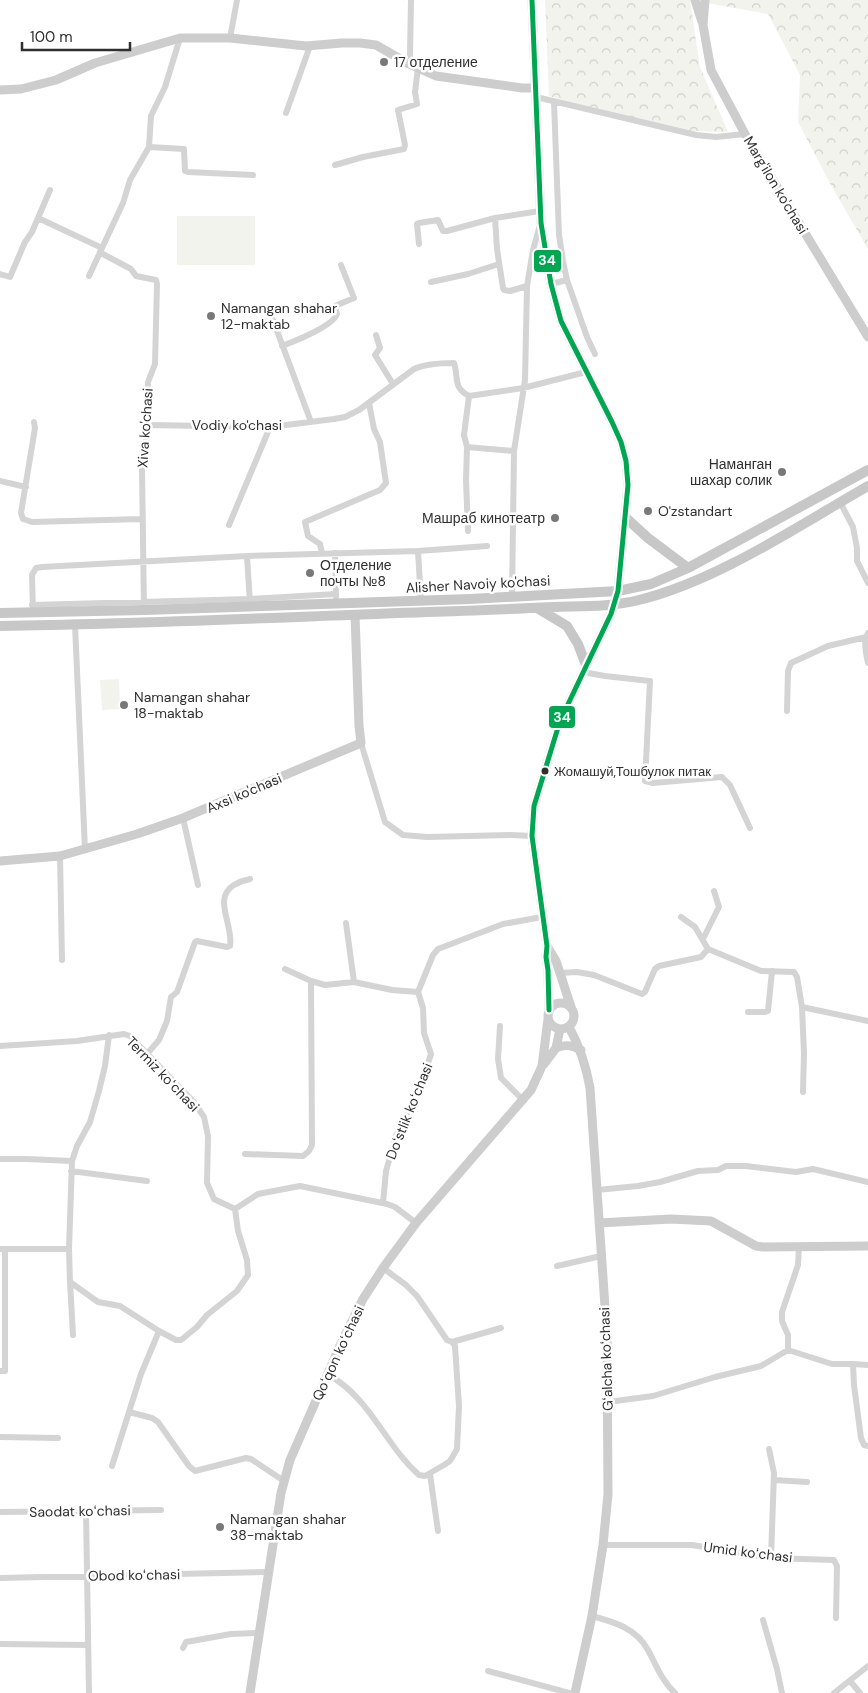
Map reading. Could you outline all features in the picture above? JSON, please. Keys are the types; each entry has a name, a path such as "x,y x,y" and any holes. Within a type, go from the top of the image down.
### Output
{"main road":[{"name":"Qoʻqon koʻchasi","path":"532,0 540,211 551,284 561,321 621,442 628,474 626,518 618,591 611,614 560,721 534,806 532,836 547,946 548,970 548,1015 542,1066"},
{"path":"695,0 703,25"},
{"path":"703,25 705,0"},
{"name":"Marg'ilon ko'chasi","path":"703,25 711,70 745,134 868,337"},
{"path":"0,90 21,89 56,80 95,63 180,38 230,38 310,46 342,42 376,45 409,64 436,76 522,88 535,92"},
{"name":"Alisher Navoiy ko'chasi","path":"0,613 32,609 336,599 421,601 618,591 650,584 688,568 868,470"},
{"name":"Alisher Navoiy ko'chasi","path":"0,626 75,625 536,608 637,601 671,591 711,574 868,486"},
{"path":"626,518 648,538 688,568"},
{"path":"536,608 567,626 578,644 585,668"},
{"path":"355,615 360,743"},
{"name":"Axsi ko'chasi","path":"0,861 60,856 85,850 183,818 360,743"},
{"name":"Qoʻqon koʻchasi","path":"547,946 556,961 571,1007"},
{"path":"559,1002 564,1002 571,1007 575,1015 574,1020 565,1028 552,1026 548,1015 551,1007 559,1002"},
{"name":"Qoʻqon koʻchasi","path":"250,1693 281,1493 290,1460 327,1374 363,1299 383,1268 416,1223 524,1101 532,1090 542,1066 556,1048 565,1028"},
{"name":"Gʻalcha koʻchasi","path":"565,1028 581,1051 587,1069 590,1088 607,1336 608,1402 608,1494 603,1545 592,1616 575,1693"},
{"path":"556,1048 566,1045 575,1046 581,1051"},
{"path":"599,1223 654,1219 701,1219 725,1227 756,1246 868,1246"}],"street":[{"path":"230,38 237,0"},
{"path":"409,64 411,0"},
{"path":"89,276 123,203 130,180 148,147 150,116 165,87 180,38"},
{"path":"286,113 310,46"},
{"path":"336,165 363,157 404,149 405,145 398,110 417,104 415,92 418,68"},
{"path":"535,92 554,102 696,135 716,137 745,134"},
{"path":"554,102 559,235 566,280 586,337 595,354"},
{"path":"148,147 184,149 185,171 188,172 253,175"},
{"path":"0,274 10,277 50,190"},
{"path":"419,244 416,224 438,220 443,231 447,231 495,218 540,211"},
{"path":"38,218 101,251"},
{"path":"495,218 499,264 504,290 510,291 527,286"},
{"path":"512,597 514,450 526,369 527,286 533,250 541,224"},
{"name":"Xiva ko'chasi","path":"101,251 131,269 136,276 156,280 157,284 155,364 148,382 146,442 142,469 144,606"},
{"path":"431,282 468,274 499,264"},
{"path":"282,346 315,332 338,316 334,308 336,306 354,298 341,265"},
{"path":"551,284 566,280"},
{"path":"273,320 311,422"},
{"path":"376,334 380,348 375,355 393,384"},
{"name":"Vodiy ko'chasi","path":"146,425 270,428 345,417 369,403 393,384 420,367 451,363 455,365 459,388 469,396"},
{"path":"468,531 467,447 464,435 469,396 523,388 586,372"},
{"path":"322,553 320,544 308,536 306,522 380,490 386,483 380,442 374,429 369,403"},
{"path":"34,422 35,428 21,513 26,521 142,519"},
{"path":"229,525 270,428"},
{"path":"467,447 514,450"},
{"path":"0,481 26,487"},
{"path":"840,502 853,527 857,548 857,561 868,583"},
{"path":"32,609 31,581 33,571 36,568 42,567 486,546"},
{"path":"418,550 421,601"},
{"path":"335,553 336,599"},
{"path":"247,556 250,603"},
{"path":"75,625 85,850"},
{"path":"786,710 788,671 791,663 809,653 828,646 867,635 868,663"},
{"path":"585,668 605,676 650,681 645,781 653,783 722,777 730,785 750,828"},
{"path":"360,743 386,822 391,828 403,835 427,837 511,834 532,836"},
{"path":"183,818 198,884"},
{"path":"60,856 62,960"},
{"path":"147,1054 159,1040 167,1021 171,997 176,992 195,942 230,946 229,926 224,905 225,897 229,889 234,885 250,878"},
{"path":"703,939 719,907 714,890"},
{"path":"285,969 325,985 354,982 392,990 418,992 433,955 438,949 503,924 542,917"},
{"path":"681,917 696,927 708,950 761,971 794,972 797,977 802,1007 804,1092"},
{"path":"346,923 354,982"},
{"path":"560,973 577,972 594,975 642,994 645,992 655,969 659,966 701,957 708,950"},
{"path":"748,1012 768,1011 772,972"},
{"path":"245,1154 303,1156 312,1145 311,981"},
{"name":"Doʻstlik koʻchasi","path":"383,1203 386,1171 396,1136 421,1085 431,1054 424,1033 423,1008 418,992"},
{"path":"802,1007 868,1021"},
{"path":"500,1026 498,1059 501,1078 524,1101"},
{"name":"Termiz koʻchasi","path":"0,1046 77,1041 109,1035 124,1034 130,1036 193,1101 204,1117 208,1136 207,1183 214,1199 235,1209"},
{"path":"73,1335 69,1249 72,1161 77,1146 90,1122 105,1066 109,1035"},
{"path":"0,1159 27,1158 72,1161"},
{"path":"597,1190 653,1184 698,1171 718,1170 726,1166 746,1166 796,1172 813,1169 868,1182"},
{"path":"71,1171 147,1181"},
{"path":"70,1282 98,1302 122,1307 159,1331 176,1340 181,1340 242,1286 248,1276 247,1260 238,1231 235,1209 258,1194 300,1186 383,1203 395,1207 416,1223"},
{"path":"788,1350 788,1334 782,1321 782,1312 798,1265 799,1247"},
{"path":"0,1371 5,1371 2,1249 69,1249"},
{"path":"557,1266 601,1256"},
{"path":"327,1374 344,1386 367,1408 417,1474 423,1476 430,1474 450,1461 457,1449 458,1443 459,1406 455,1346 448,1340 417,1296 383,1268"},
{"path":"452,1342 500,1328"},
{"path":"112,1466 141,1374 159,1331"},
{"path":"608,1402 653,1396 715,1377 761,1366 788,1350 832,1364 868,1365"},
{"path":"853,1364 861,1438 864,1445 868,1446"},
{"path":"129,1412 152,1418 158,1422 195,1472 246,1458 251,1459 284,1481"},
{"path":"0,1437 58,1438"},
{"path":"769,1449 774,1480 771,1558"},
{"path":"430,1474 438,1531"},
{"path":"774,1480 807,1482"},
{"name":"Saodat koʻchasi","path":"0,1512 161,1510"},
{"path":"86,1511 89,1693"},
{"name":"Umid koʻchasi","path":"603,1545 692,1546 771,1558 836,1561 836,1618"},
{"name":"Obod koʻchasi","path":"0,1578 269,1572"},
{"path":"592,1616 621,1625 636,1635 647,1648 664,1682 675,1693"},
{"path":"763,1620 782,1693"},
{"path":"183,1648 186,1642 231,1634 259,1633"},
{"path":"0,1644 88,1645"},
{"path":"834,1693 868,1666"},
{"path":"488,1671 569,1693"},
{"path":"850,1681 860,1693"}],"green space":[{"path":"545,0 690,0 700,67 728,132 689,131 549,96"},
{"path":"707,0 868,0 868,249 832,187 798,122 800,75 768,14 707,3"},
{"path":"177,216 255,216 255,265 177,265"},
{"path":"119,679 120,709 102,710 100,680"}],"transit line":[{"name":"34","path":"532,0 541,223 551,284 561,321 621,442 626,461 628,485 618,591 611,614 560,721 534,806 532,836 547,946 549,1010"}],"place":[{"name":"17 отделение","path":"384,62"},
{"name":"Namangan shahar 12-maktab","path":"211,316"},
{"name":"Наманган шахар солик","path":"782,472"},
{"name":"O'zstandart","path":"648,511"},
{"name":"Машраб кинотеатр","path":"555,518"},
{"name":"Отделение почты №8","path":"310,573"},
{"name":"Namangan shahar 18-maktab","path":"124,705"},
{"name":"Жомашуй,Тошбулок питак","path":"545,771"},
{"name":"Namangan shahar 38-maktab","path":"220,1527"}]}
